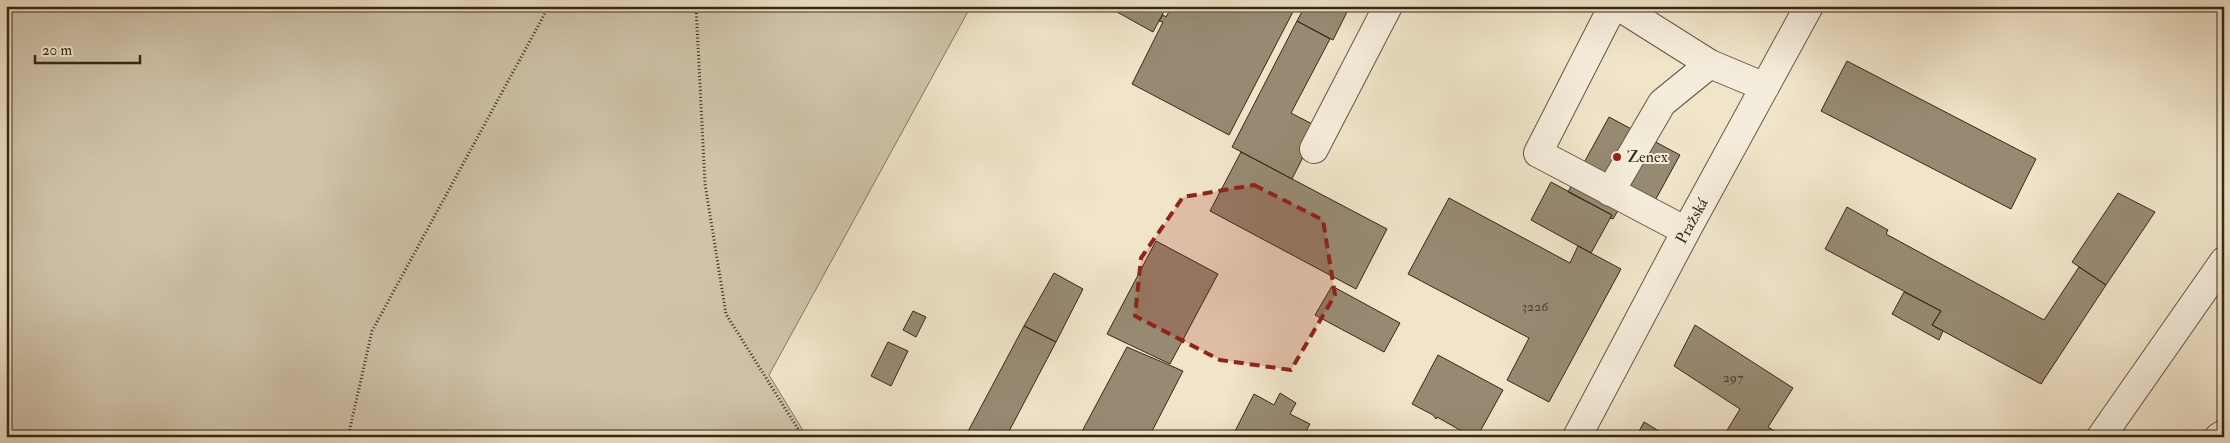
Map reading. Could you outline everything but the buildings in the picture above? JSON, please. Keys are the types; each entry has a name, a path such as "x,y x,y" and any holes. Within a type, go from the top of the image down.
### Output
{"street":[{"path":"1314,150 1388,6"},
{"path":"1613,6 1538,153 1686,231"},
{"path":"1618,6 1710,64 1765,87"},
{"name":"Pražská","path":"1577,437 1686,231 1809,6"},
{"path":"1610,192 1662,103 1710,64"},
{"path":"2101,437 2224,260"},
{"path":"2218,437 2224,434"}],"path":[{"path":"348,437 372,331 549,6"},
{"path":"696,6 704,184 726,314 803,437"},
{"path":"6,431 13,437"}],"highlighted area":[{"path":"1254,185 1323,220 1335,295 1291,370 1220,360 1135,316 1141,258 1183,197"}],"shaded area":[{"path":"6,6 971,6 769,375 807,437 6,437"}],"place":[{"name":"Zenex","path":"1617,157"}]}
